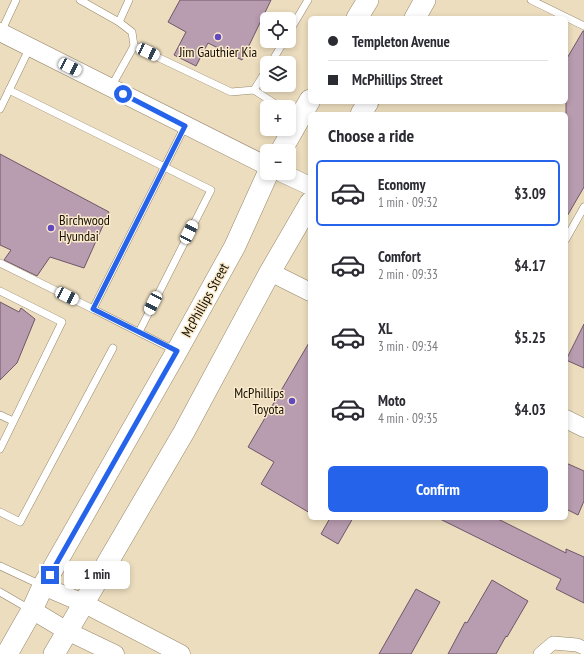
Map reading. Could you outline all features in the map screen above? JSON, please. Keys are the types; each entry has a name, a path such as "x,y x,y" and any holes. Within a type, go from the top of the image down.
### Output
{"main road":[{"path":"358,16 368,0"},
{"path":"416,16 425,0"},
{"path":"284,144 297,117 308,103"},
{"name":"McPhillips Street","path":"7,654 32,610 43,586 235,246 265,180"},
{"path":"54,654 184,432 270,272 308,206"}],"street":[{"path":"0,32 260,163"},
{"path":"296,180 308,185"},
{"path":"270,272 308,291"},
{"path":"568,420 584,428"},
{"path":"43,586 83,603 181,654"},
{"path":"32,610 67,631 115,654"},
{"path":"540,654 554,643 577,645 584,648"}],"lane":[{"path":"0,32 16,0"},
{"path":"80,0 119,22 132,32 134,46 111,87"},
{"path":"119,22 128,0"},
{"path":"296,20 308,0"},
{"path":"531,0 564,16"},
{"path":"568,18 584,26"},
{"path":"134,46 231,92 254,90 269,100"},
{"path":"0,109 30,47"},
{"path":"254,90 260,80"},
{"path":"9,90 211,190 139,332"},
{"path":"93,309 185,126"},
{"path":"568,235 584,207"},
{"path":"0,264 177,351"},
{"path":"0,291 62,322 0,449"},
{"path":"0,512 20,522 113,348"},
{"path":"0,415 13,422"},
{"path":"0,566 43,586"},
{"path":"0,592 32,610"}],"building":[{"name":"Jim Gauthier Kia","path":"180,0 271,0 265,12 260,12 260,23 242,60 208,43 196,66 174,55 186,32 168,22"},
{"path":"584,31 584,187 568,215 568,112 566,112 566,104 568,104 568,57"},
{"name":"Birchwood Hyundai","path":"0,154 109,212 84,268 50,257 37,276 4,260 11,250 0,245"},
{"path":"0,302 19,312 21,308 35,319 17,363 0,380"},
{"path":"584,324 584,368 568,361 568,356"},
{"name":"McPhillips Toyota","path":"308,344 308,512 261,484 274,462 248,447"},
{"path":"568,464 584,471 584,501 578,515 568,510"},
{"path":"329,520 352,520 338,544 321,534"},
{"path":"442,520 500,520 566,553 566,549 584,557 584,603 556,589 561,579"},
{"path":"492,580 528,601 507,637 506,636 496,654 448,654 465,622 467,623"},
{"path":"416,589 440,602 411,654 379,654"}],"place":[{"name":"Jim Gauthier Kia","path":"218,37"},
{"name":"Birchwood Hyundai","path":"51,228"},
{"name":"McPhillips Toyota","path":"292,401"}],"route":[{"path":"50,575 177,351 93,309 185,126 123,94"}]}
